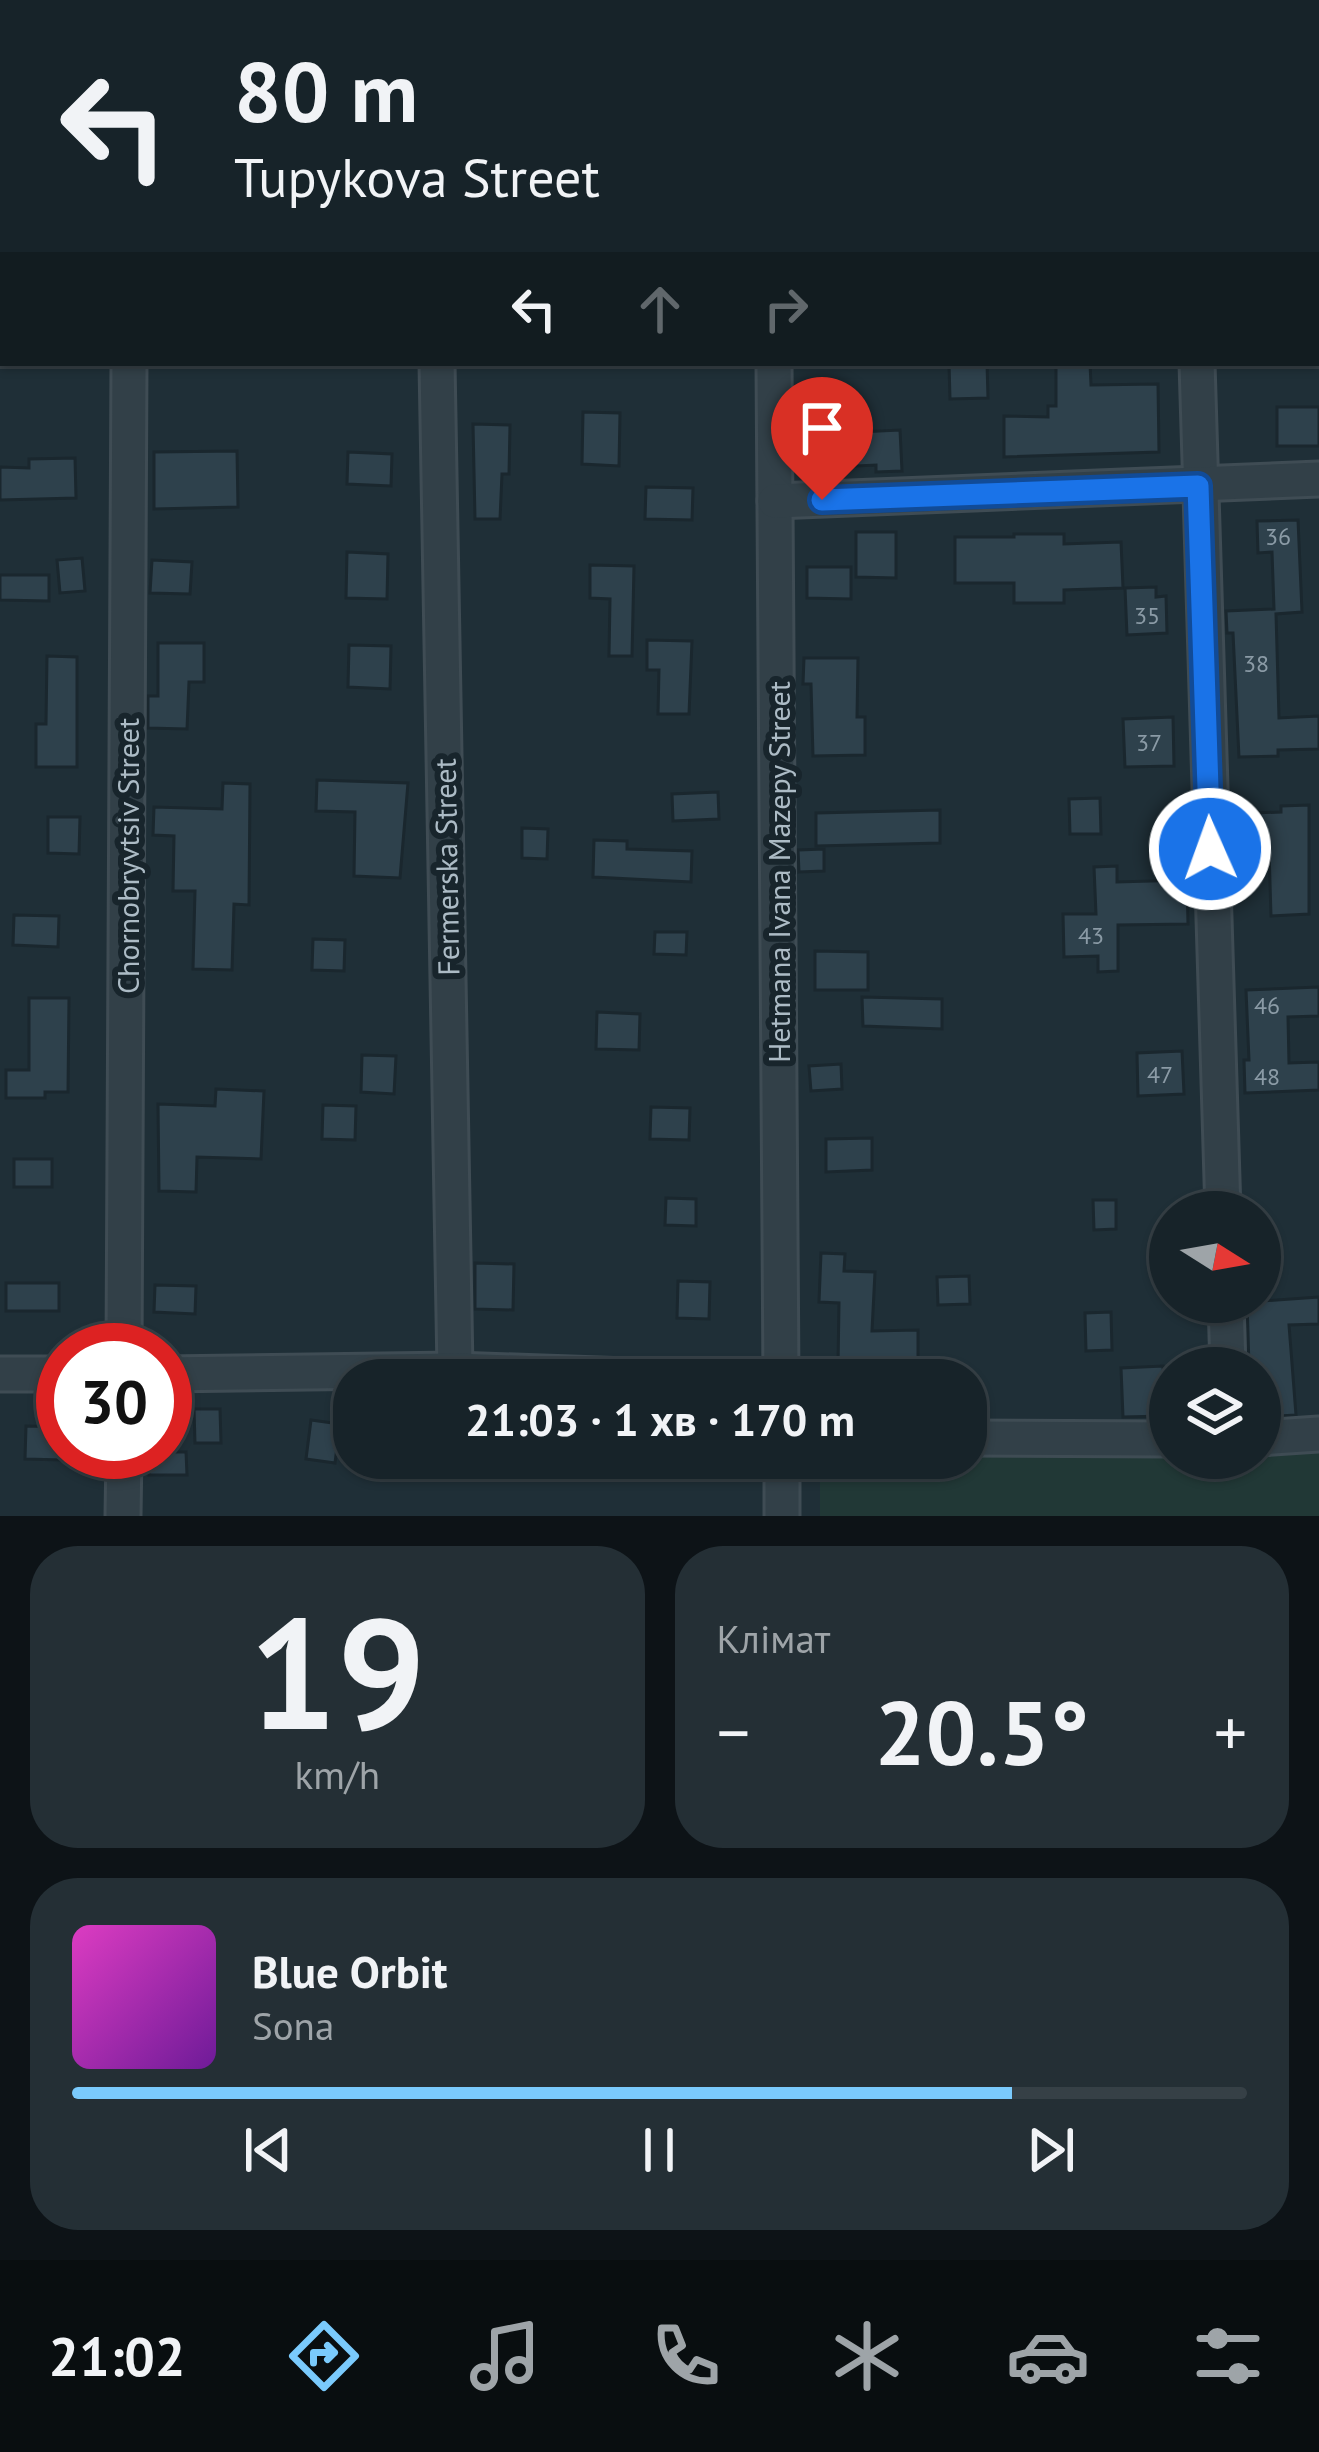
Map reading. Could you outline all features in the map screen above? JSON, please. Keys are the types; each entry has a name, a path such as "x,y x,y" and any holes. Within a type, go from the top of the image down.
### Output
{"street":[{"name":"Chornobryvtsiv Street","path":"124,1323 129,366"},
{"name":"Fermerska Street","path":"437,366 455,1359"},
{"name":"Hetmana Ivana Mazepy Street","path":"774,366 781,1359"},
{"path":"1197,366 1221,1191"},
{"path":"775,501 1319,479"},
{"path":"192,1374 333,1372"},
{"path":"0,1374 36,1374"},
{"path":"1281,1437 1319,1434"},
{"path":"987,1438 1149,1439"},
{"path":"124,1479 124,1516"},
{"path":"782,1479 782,1516"}],"green space":[{"path":"1319,1443 1319,1516 820,1516 820,1479 987,1479 987,1449 1149,1451 1149,1479 1281,1479 1281,1446"}],"building":[{"path":"949,366 987,366 988,398 950,399"},
{"path":"1056,366 1090,366 1091,385 1158,384 1159,452 1004,457 1004,416 1048,417 1048,406 1056,406"},
{"path":"1277,407 1319,407 1319,446 1277,446"},
{"path":"583,412 620,413 619,466 582,464"},
{"path":"473,424 510,425 509,474 502,474 500,519 475,519"},
{"path":"860,428 860,432 900,430 902,471 876,472 876,465 813,468 811,430"},
{"path":"237,451 238,507 154,509 154,452"},
{"path":"348,452 392,454 391,486 347,484"},
{"path":"75,458 76,498 0,500 0,467 29,468 29,459"},
{"path":"646,487 693,488 692,520 645,519"},
{"path":"1298,520 1302,612 1276,614 1279,718 1319,716 1319,749 1239,757 1233,633 1227,633 1226,611 1274,609 1272,552 1258,553 1257,521"},
{"path":"856,532 896,532 896,578 856,577"},
{"path":"1064,534 1064,544 1121,542 1123,588 1064,590 1064,603 1014,603 1014,583 955,583 955,537"},
{"path":"347,552 388,554 387,599 346,598"},
{"path":"82,558 85,591 60,593 57,560"},
{"path":"152,560 192,562 190,594 150,593"},
{"path":"590,565 634,566 632,656 609,656 610,599 590,598"},
{"path":"807,567 851,567 851,599 807,598"},
{"path":"0,575 49,575 49,601 0,600"},
{"path":"1156,587 1156,597 1166,596 1167,633 1127,635 1125,588"},
{"path":"647,640 692,641 689,714 658,714 659,670 647,670"},
{"path":"158,643 204,643 204,682 189,682 187,729 148,728 148,696 158,696"},
{"path":"349,645 391,646 390,689 348,687"},
{"path":"47,656 77,657 77,767 36,767 36,724 46,724"},
{"path":"804,658 858,658 857,717 865,717 865,755 813,756 811,684 803,684"},
{"path":"1173,717 1174,766 1125,767 1123,719"},
{"path":"317,780 408,783 400,878 354,876 355,812 316,811"},
{"path":"223,783 250,784 249,905 234,904 232,970 193,969 195,891 173,891 174,836 153,835 154,807 222,809"},
{"path":"718,792 719,819 673,821 672,794"},
{"path":"1100,798 1101,834 1070,834 1069,799"},
{"path":"1309,805 1309,914 1271,916 1269,850 1239,851 1238,823 1253,822 1253,813"},
{"path":"940,810 940,843 816,846 816,813"},
{"path":"48,817 80,817 79,854 48,853"},
{"path":"522,828 548,829 547,859 522,858"},
{"path":"594,840 627,841 627,849 692,851 691,882 593,877"},
{"path":"824,849 824,871 799,872 798,850"},
{"path":"1117,866 1117,882 1187,880 1188,924 1118,925 1118,971 1098,972 1098,956 1064,957 1063,914 1096,914 1094,867"},
{"path":"14,915 59,916 58,947 13,945"},
{"path":"655,932 687,932 686,955 654,954"},
{"path":"313,939 345,940 344,971 312,970"},
{"path":"815,951 868,952 868,990 815,990"},
{"path":"1319,987 1319,1016 1288,1017 1289,1063 1319,1062 1319,1090 1245,1093 1244,1060 1249,1060 1246,990"},
{"path":"862,997 942,999 942,1029 863,1026"},
{"path":"29,998 69,998 68,1092 45,1092 45,1098 6,1098 6,1070 29,1070"},
{"path":"597,1012 640,1014 639,1050 596,1049"},
{"path":"1182,1051 1184,1094 1138,1096 1137,1053"},
{"path":"362,1055 396,1056 394,1094 361,1092"},
{"path":"841,1064 842,1089 811,1091 809,1066"},
{"path":"216,1089 264,1091 261,1159 197,1157 196,1192 159,1191 158,1104 215,1106"},
{"path":"323,1105 356,1106 355,1140 322,1139"},
{"path":"651,1107 690,1108 689,1140 650,1139"},
{"path":"872,1138 872,1170 826,1172 826,1139"},
{"path":"14,1159 52,1159 52,1187 14,1187"},
{"path":"666,1198 696,1199 696,1226 665,1225"},
{"path":"1093,1200 1116,1200 1116,1229 1094,1230"},
{"path":"821,1253 845,1254 844,1271 875,1272 872,1331 918,1330 918,1359 838,1359 839,1303 819,1302"},
{"path":"475,1263 514,1264 513,1310 475,1309"},
{"path":"969,1276 970,1304 938,1305 937,1277"},
{"path":"678,1281 710,1282 709,1319 677,1318"},
{"path":"6,1283 59,1283 59,1311 6,1311"},
{"path":"155,1285 196,1286 195,1314 154,1312"},
{"path":"1319,1297 1319,1324 1289,1325 1296,1415 1281,1416 1281,1347 1248,1347 1248,1323 1281,1323 1281,1300"},
{"path":"1111,1312 1112,1350 1086,1351 1085,1313"},
{"path":"1149,1367 1149,1416 1123,1417 1121,1368"},
{"path":"194,1409 220,1409 221,1443 195,1443"},
{"path":"311,1420 333,1423 333,1463 306,1459"},
{"path":"26,1426 36,1426 36,1459 25,1459"}],"route":[{"path":"822,500 1198,486 1210,849"}]}
